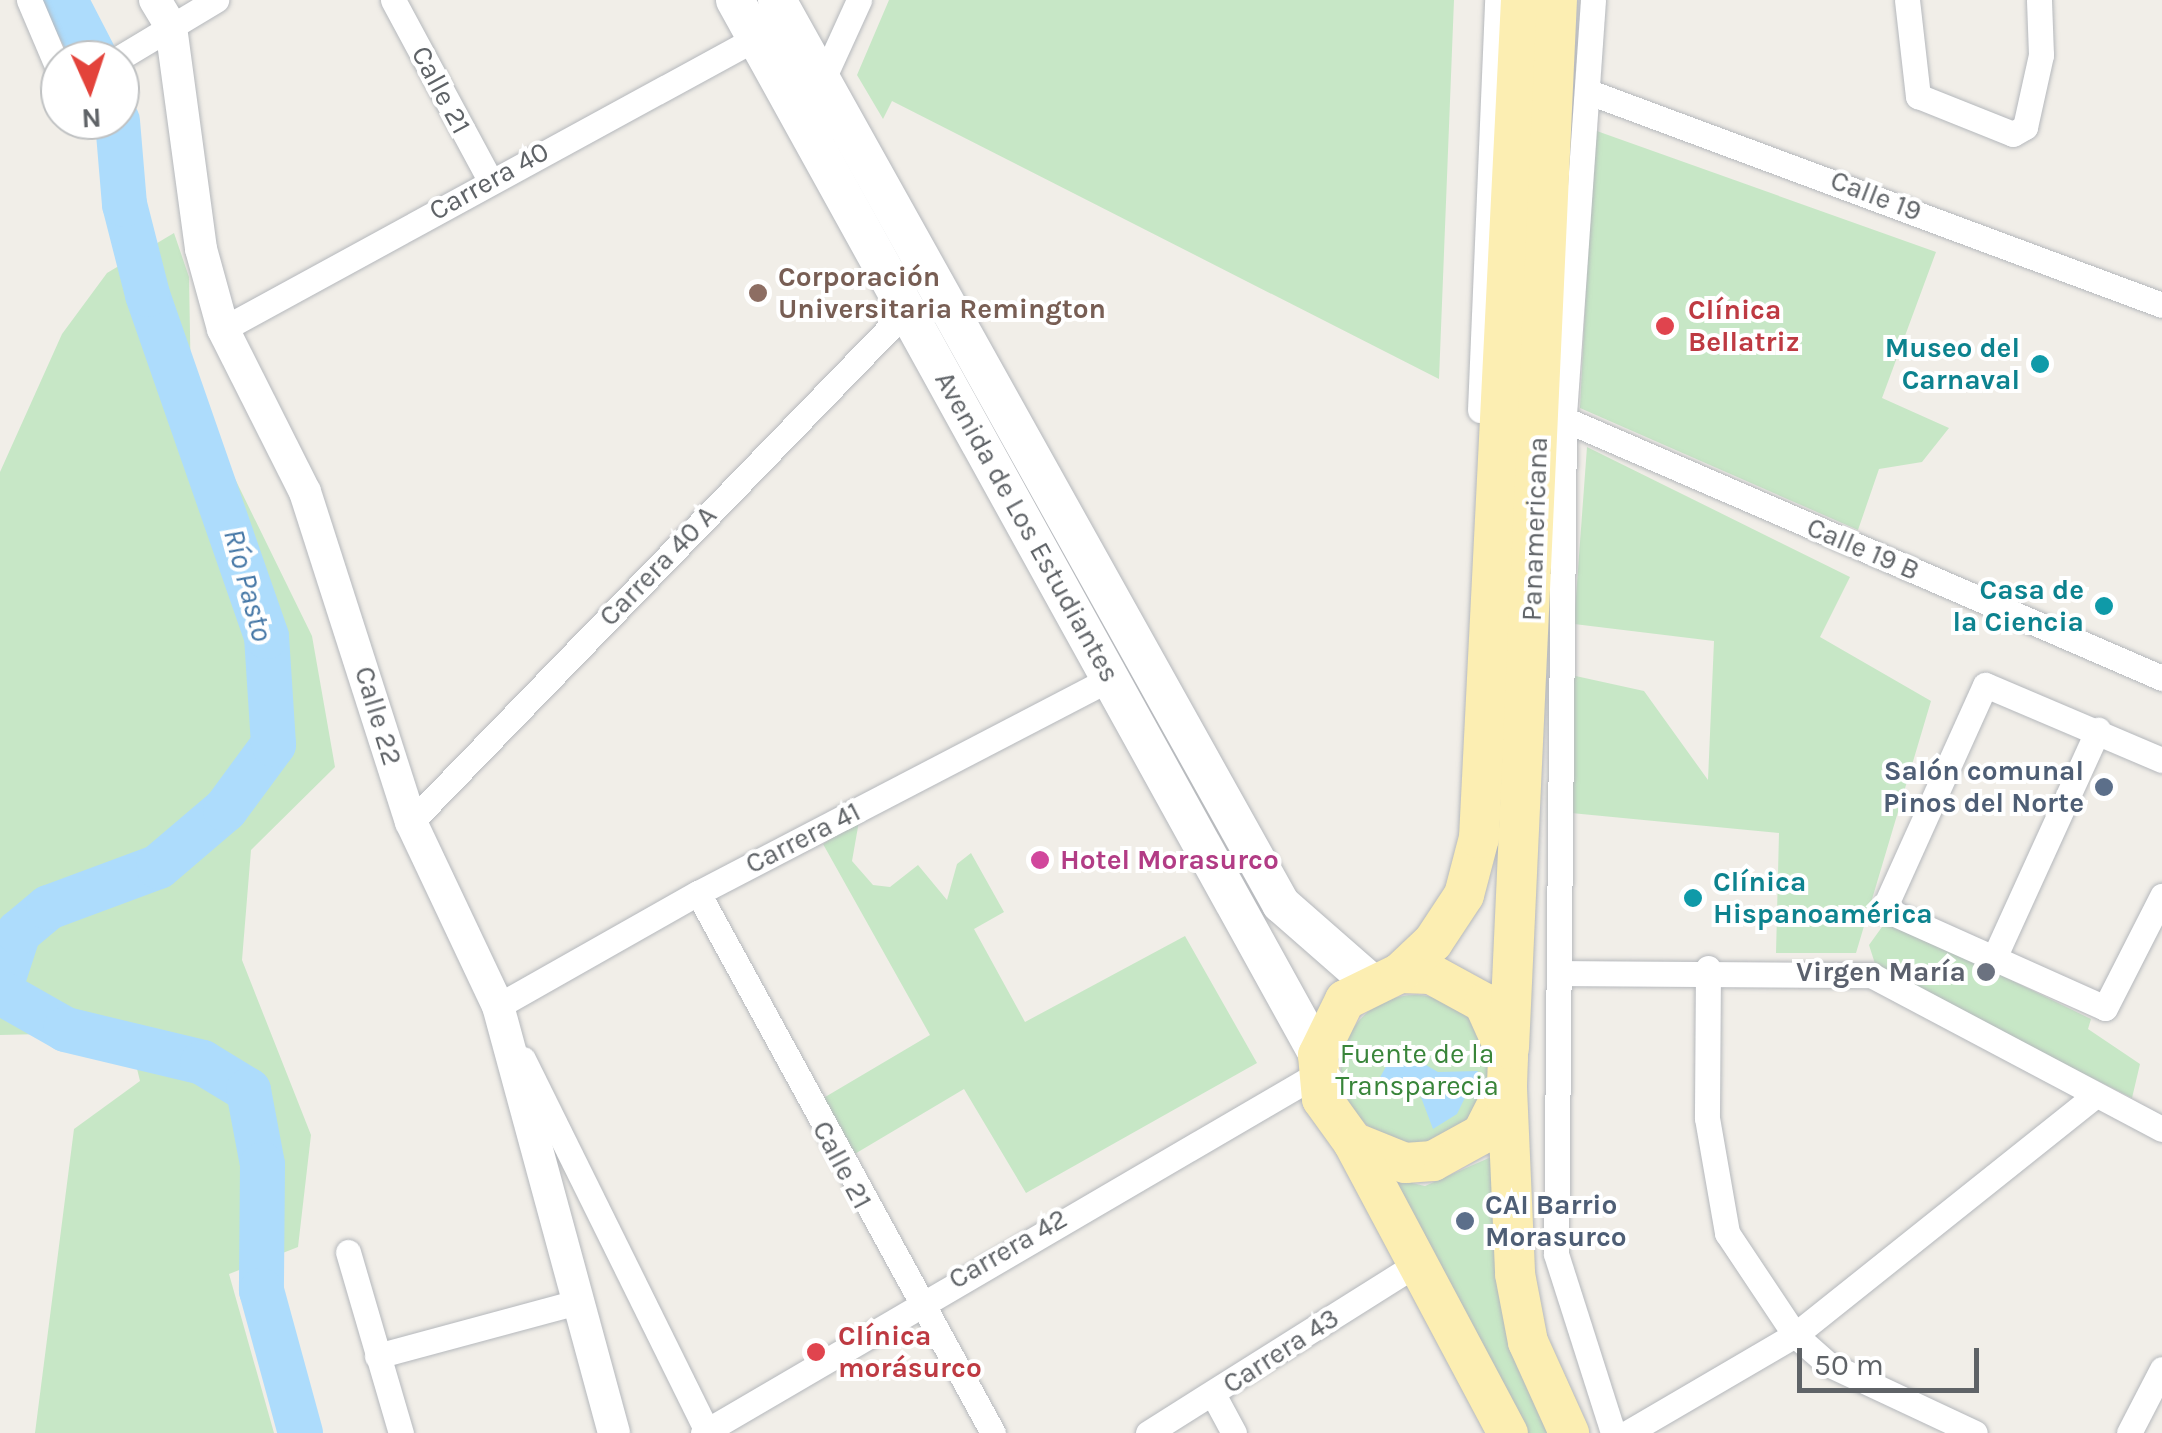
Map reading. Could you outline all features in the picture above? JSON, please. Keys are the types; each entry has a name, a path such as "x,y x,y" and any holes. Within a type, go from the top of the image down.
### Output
{"main road":[{"name":"Avenida de Los Estudiantes","path":"735,0 1112,678 1318,1064"},
{"name":"Avenida de Los Estudiantes","path":"777,0 1281,904 1385,978"},
{"path":"1508,1433 1413,1266 1353,1142 1322,1100 1318,1064 1327,1025 1385,978 1464,896 1479,838 1501,218 1521,0"},
{"name":"Panamericana","path":"1557,0 1541,739 1508,1071 1516,1274 1528,1342 1569,1433"},
{"path":"1353,1142 1404,1162 1459,1151 1490,1123 1508,1071 1484,1003 1445,979 1385,978"}],"street":[{"path":"29,0 46,40"},
{"path":"139,40 158,23 216,0"},
{"name":"Calle 21","path":"393,0 490,180"},
{"path":"822,79 859,0"},
{"path":"1497,0 1501,218"},
{"path":"1593,0 1541,739 1564,973 1556,1254 1613,1433"},
{"path":"1907,0 1918,96 2013,134 2025,127 2041,54 2039,0"},
{"name":"Calle 22","path":"158,23 201,249 223,328 305,492 410,822 498,1006 573,1303 614,1433"},
{"name":"Carrera 40","path":"223,328 756,38"},
{"name":"Calle 19","path":"1589,92 2162,305"},
{"name":"Carrera 40 A","path":"410,822 906,311"},
{"name":"Calle 19 B","path":"1564,419 2162,678"},
{"name":"Carrera 41","path":"498,1006 698,893 1112,678"},
{"path":"2162,760 1985,685 1884,909 2105,1008 2162,896"},
{"path":"1994,958 2098,730"},
{"name":"Calle 21","path":"698,893 915,1302 993,1433"},
{"path":"1564,973 1708,968 1871,975 2092,1098 2162,1129"},
{"path":"1708,968 1707,1118 1728,1233 1794,1336 1828,1364 1975,1433"},
{"path":"498,1006 705,1432"},
{"name":"Carrera 42","path":"705,1432 915,1302 1318,1064"},
{"path":"1627,1433 1794,1336 2092,1098"},
{"path":"348,1252 401,1433"},
{"name":"Carrera 43","path":"1148,1433 1413,1266"},
{"path":"377,1356 573,1303"},
{"path":"2130,1433 2162,1369"},
{"path":"1213,1394 1234,1433"}],"green space":[{"path":"889,0 1454,0 1439,379 892,101 883,119 857,75"},
{"path":"1594,130 1936,252 1882,398 1949,428 1922,462 1879,469 1858,530 1580,408"},
{"path":"174,233 189,277 191,389 312,636 335,767 251,850 242,960 311,1135 298,1247 229,1274 274,1433 35,1433 74,1129 140,1081 128,1032 0,1035 0,472 62,334 107,273"},
{"path":"1587,447 1850,577 1820,637 1931,701 1856,953 1776,953 1779,833 1571,813 1571,675 1644,691 1708,780 1714,641 1574,624"},
{"path":"859,821 852,861 873,885 890,887 918,865 947,900 957,864 971,853 1004,912 974,929 1025,1022 1185,936 1257,1063 1026,1193 964,1089 848,1158 815,1103 930,1035 823,844"},
{"path":"1887,920 2091,1019 2088,1029 2140,1064 2132,1098 1877,970 1869,945"},
{"name":"Fuente de la Transparecia","path":"1415,995 1443,1001 1467,1017 1483,1041 1489,1069 1483,1097 1467,1121 1443,1137 1415,1143 1387,1137 1363,1121 1347,1097 1341,1069 1347,1041 1363,1017 1387,1001"},
{"path":"1498,1154 1555,1433 1527,1433 1385,1177 1425,1186"}],"water":[{"path":"1418,1046 1419,1061 1438,1072 1478,1071 1457,1114 1433,1129 1416,1084 1371,1094 1396,1048"}],"waterway":[{"name":"Río Pasto","path":"65,0 86,40"},
{"name":"Río Pasto","path":"0,987 18,932 48,907 158,866 225,809 273,744 266,636 147,294 124,204 119,140"},
{"name":"Río Pasto","path":"0,992 65,1029 202,1062 248,1090 262,1164 261,1290 300,1433"}],"place":[{"name":"Corporación Universitaria Remington","path":"758,293"},
{"name":"Clínica Bellatriz","path":"1665,326"},
{"name":"Museo del Carnaval","path":"2040,364"},
{"name":"Casa de la Ciencia","path":"2104,606"},
{"name":"Salón comunal Pinos del Norte","path":"2104,787"},
{"name":"Hotel Morasurco","path":"1040,860"},
{"name":"Clínica Hispanoamérica","path":"1693,898"},
{"name":"Virgen María","path":"1986,972"},
{"name":"CAI Barrio Morasurco","path":"1465,1221"},
{"name":"Clínica morásurco","path":"816,1352"}]}
